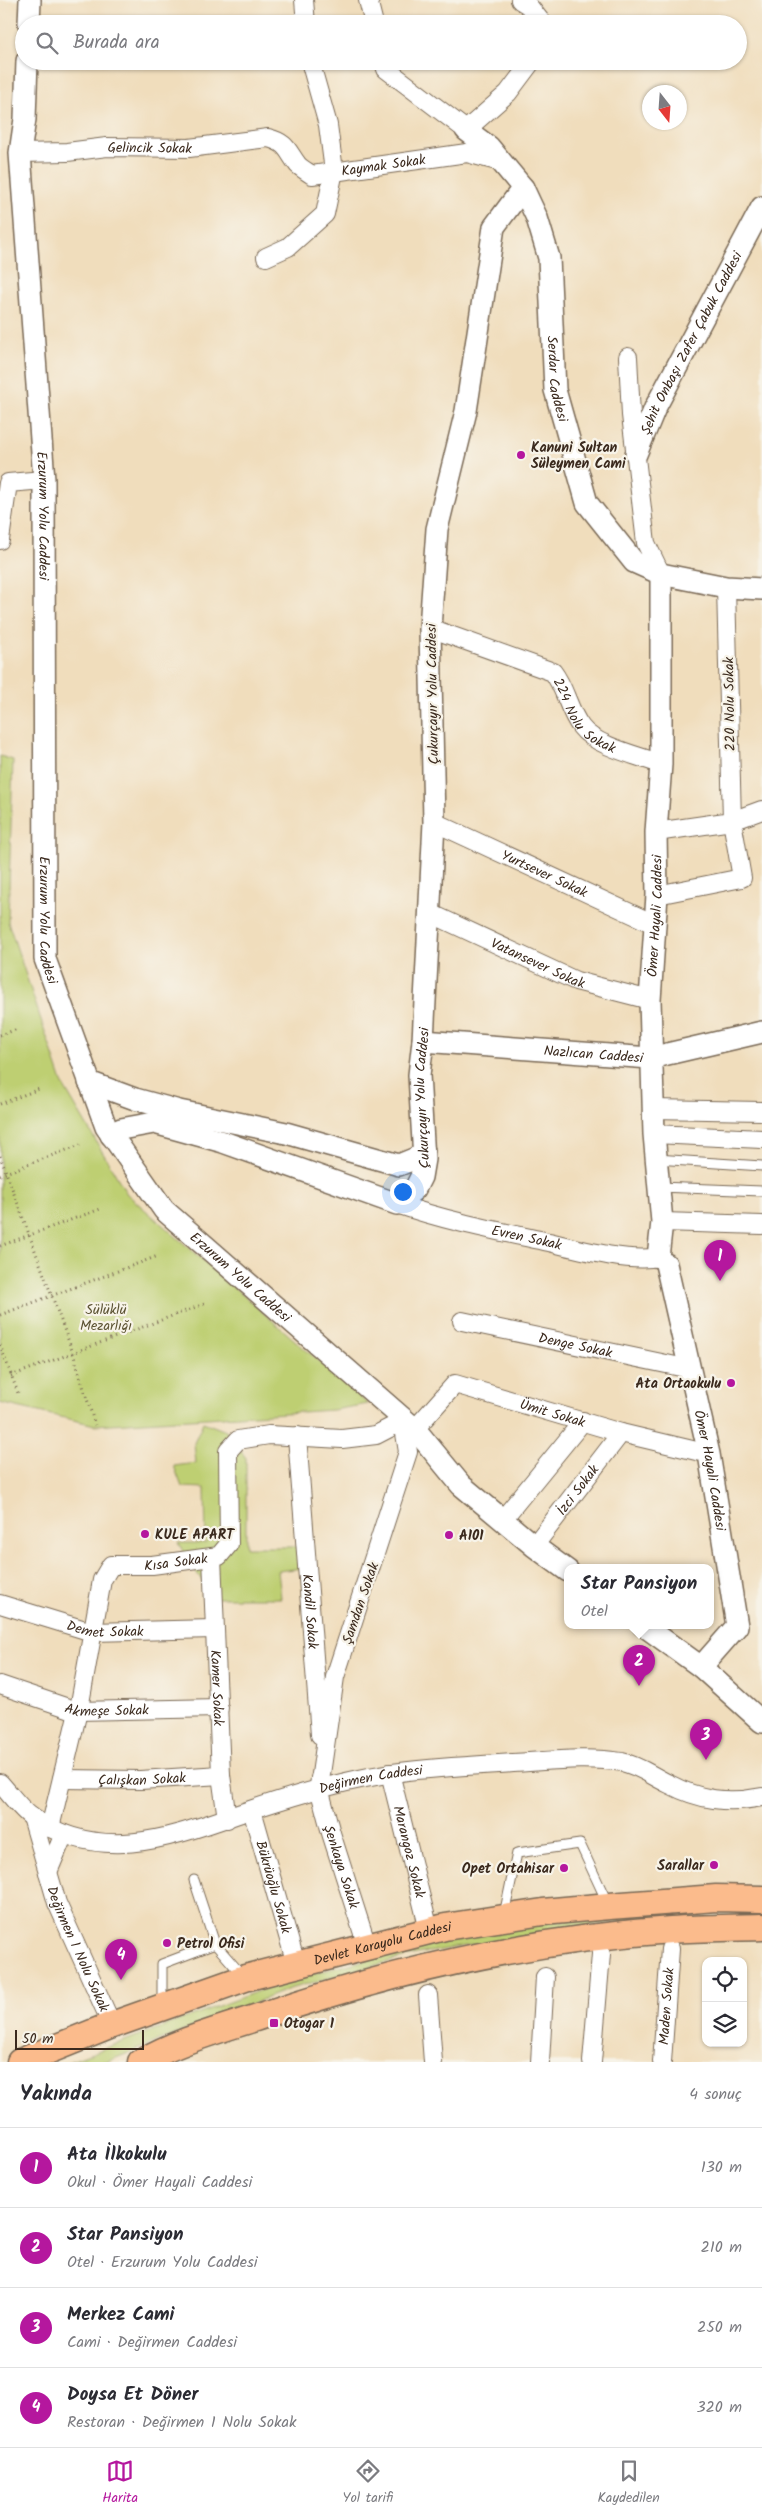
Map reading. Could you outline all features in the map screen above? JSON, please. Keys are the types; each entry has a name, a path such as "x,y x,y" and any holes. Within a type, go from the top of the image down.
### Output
{"main road":[{"name":"Devlet Karayolu Caddesi","path":"20,2062 112,2025 245,1978 429,1930 543,1912 716,1898 762,1899"},
{"path":"150,2060 175,2045 300,2002 412,1970 603,1938 671,1930 762,1927"}],"street":[{"path":"29,15 30,0"},
{"path":"304,0 305,15"},
{"path":"368,0 372,15"},
{"path":"520,0 528,5 536,15"},
{"name":"Erzurum Yolu Caddesi","path":"27,70 25,119 20,153 44,480 45,959 89,1082 106,1127 164,1210 409,1425 461,1485 534,1546 564,1568"},
{"path":"266,257 288,247 324,214 334,171 328,125 313,70"},
{"path":"387,70 466,130 508,93 525,70"},
{"name":"Serdar Caddesi","path":"466,130 489,147 523,188 537,218 549,258 555,390 587,503 634,562 661,574 726,587 762,589"},
{"name":"Gelincik Sokak","path":"20,153 67,152 107,147 189,148 268,138 279,141"},
{"name":"Kaymak Sokak","path":"279,141 288,149 299,165 312,175 467,153 501,162"},
{"name":"Çukurçayır Yolu Caddesi","path":"396,1204 415,1190 421,1177 424,1151 419,1075 423,1041 434,822 430,628 437,529 466,412 494,227 523,188"},
{"name":"Şehit Onbaşı Zafer Çabuk Caddesi","path":"636,454 655,408 762,207"},
{"path":"628,357 646,543 661,574"},
{"path":"0,540 8,483 44,480"},
{"name":"Ömer Hayali Caddesi","path":"661,574 661,764 656,832 657,895 651,970 650,1058 652,1109 662,1222 662,1260 690,1369 709,1454 737,1626 701,1667"},
{"name":"220 Nolu Sokak","path":"657,895 742,878 732,821 726,587"},
{"name":"224 Nolu Sokak","path":"430,628 553,672 563,685 580,726 592,738 661,764"},
{"path":"656,832 732,821 762,810"},
{"name":"Yurtsever Sokak","path":"434,822 656,925"},
{"name":"Vatansever Sokak","path":"430,913 576,981 650,1000"},
{"name":"Nazlıcan Caddesi","path":"423,1041 650,1058 762,1032"},
{"path":"89,1082 135,1099 286,1134 399,1165 416,1158 424,1151"},
{"path":"652,1109 762,1111"},
{"path":"111,1135 121,1130 154,1123 232,1145 396,1204"},
{"path":"232,1145 242,1124"},
{"path":"654,1134 762,1139"},
{"name":"Evren Sokak","path":"396,1204 434,1217 578,1249 644,1260 662,1260"},
{"path":"662,1222 762,1225"},
{"name":"Denge Sokak","path":"462,1321 690,1369"},
{"name":"Ümit Sokak","path":"409,1425 455,1384 621,1432 709,1454"},
{"path":"502,1519 583,1421"},
{"name":"Kısa Sokak","path":"57,1831 62,1779 102,1580 112,1565 152,1565 219,1556 229,1544 228,1451 238,1440 269,1435 342,1439 376,1435 409,1425"},
{"name":"Şamdan Sokak","path":"320,1788 335,1677 408,1452 409,1425"},
{"name":"İzci Sokak","path":"534,1546 621,1432"},
{"name":"Kandil Sokak","path":"297,1436 320,1725 320,1788"},
{"name":"Kamer Sokak","path":"212,1557 222,1775 227,1819"},
{"name":"Demet Sokak","path":"0,1604 92,1632 214,1629"},
{"path":"649,1629 701,1667 762,1722"},
{"name":"Akmeşe Sokak","path":"0,1685 77,1711 219,1708"},
{"name":"Değirmen Caddesi","path":"0,1783 32,1817 57,1831 89,1842 123,1844 168,1838 320,1788 390,1773 435,1767 556,1759 621,1762 644,1769 668,1784 703,1799 747,1800 762,1797"},
{"name":"Marangoz Sokak","path":"390,1773 429,1930"},
{"name":"Çalışkan Sokak","path":"62,1779 140,1780 222,1775"},
{"name":"Şenkaya Sokak","path":"320,1788 331,1833 367,1946"},
{"name":"Bükrüoğlu Sokak","path":"252,1810 296,1964"},
{"name":"Değirmen 1 Nolu Sokak","path":"32,1817 57,1903 112,2025"},
{"name":"Değirmen 1 Nolu Sokak","path":"48,1872 57,1831"},
{"name":"Maden Sokak","path":"662,2062 670,1949"},
{"path":"592,2062 601,1954"},
{"path":"540,2062 546,1977"},
{"path":"428,1995 433,2062"}],"lane":[{"path":"656,1159 762,1166"},
{"path":"658,1187 762,1191"},
{"path":"503,1919 517,1853 580,1844 609,1906"},
{"path":"194,1880 215,1944 245,1978"},
{"path":"162,2007 162,1964 215,1944"}],"path":[{"path":"0,1036 18,1029"},
{"path":"0,1104 39,1089"},
{"path":"0,1175 80,1145"},
{"path":"0,1156 74,1353 95,1425"},
{"path":"0,1246 103,1208"},
{"path":"0,1315 158,1256"},
{"path":"12,1376 207,1303"},
{"path":"0,1345 18,1393"}],"green space":[{"name":"Sülüklü Mezarlığı","path":"0,756 13,760 8,922 63,1085 127,1194 368,1404 333,1410 95,1425 0,1403"},
{"path":"203,1422 226,1431 246,1458 246,1547 300,1547 303,1568 278,1571 281,1598 213,1598 178,1543 206,1543 205,1488 182,1487 174,1466 196,1463 194,1443"},
{"path":"686,1910 417,1954 289,1989 106,2062 68,2062 288,1980 417,1947 535,1923"}],"place":[{"name":"Kanuni Sultan Süleymen Cami","path":"521,455"},
{"name":"Ata İlkokulu","path":"720,1281"},
{"name":"Ata Ortaokulu","path":"731,1383"},
{"name":"KULE APART","path":"145,1534"},
{"name":"A101","path":"449,1535"},
{"name":"Star Pansiyon","path":"639,1686"},
{"name":"Merkez Cami","path":"706,1760"},
{"name":"Sarallar","path":"714,1865"},
{"name":"Opet Ortahisar","path":"564,1868"},
{"name":"Petrol Ofisi","path":"167,1943"},
{"name":"Doysa Et Döner","path":"121,1980"},
{"name":"Otogar 1","path":"274,2023"}]}
